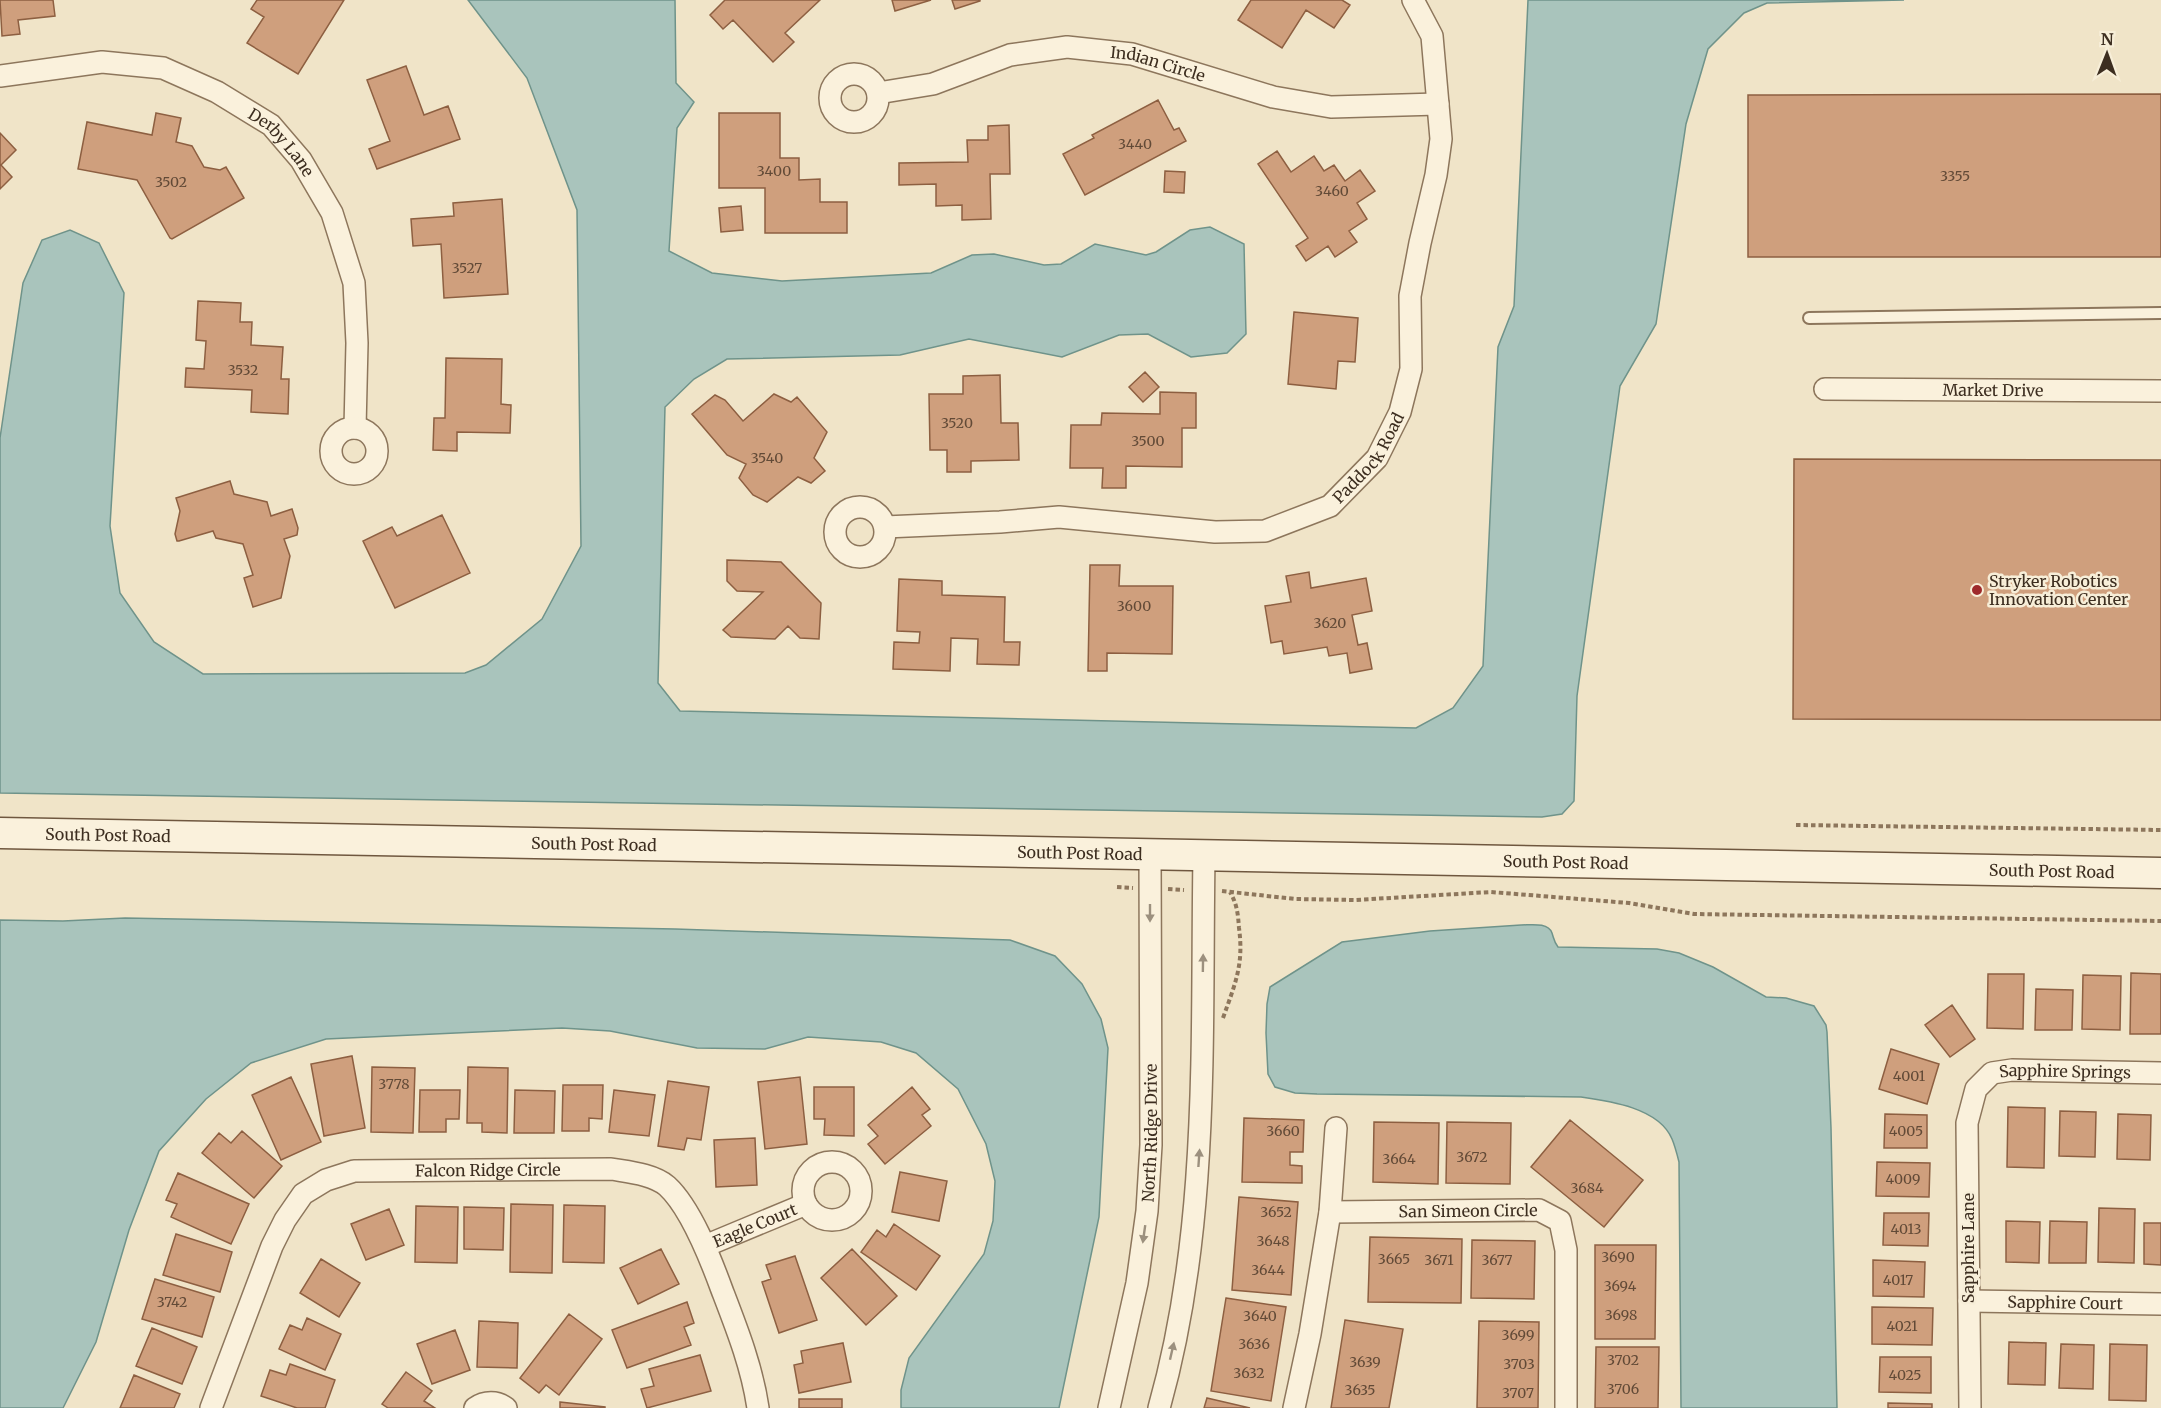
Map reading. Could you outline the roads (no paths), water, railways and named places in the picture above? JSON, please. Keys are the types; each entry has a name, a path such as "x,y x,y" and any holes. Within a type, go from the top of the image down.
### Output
{"street":[{"name":"Paddock Road","path":"885,527 1059,517 1215,532 1265,531 1330,506 1377,458 1400,412 1411,369 1410,296 1436,175 1441,139 1432,36 1413,0"},
{"name":"Indian Circle","path":"878,93 933,84 1010,55 1067,47 1132,54 1273,97 1331,107 1438,104"},
{"name":"Derby Lane","path":"0,76 102,62 163,68 217,92 271,125 301,160 332,213 354,283 357,343 355,428"},
{"name":"Market Drive","path":"1825,389 2161,390"},
{"name":"South Post Road","path":"0,833 2161,873"},
{"name":"North Ridge Drive","path":"1109,1408 1137,1282 1147,1211 1151,1145 1150,854"},
{"path":"1159,1408 1175,1338 1197,1196 1204,856"},
{"name":"Sapphire Springs","path":"1976,1089 1992,1073 2013,1070 2161,1073"},
{"name":"Sapphire Lane","path":"1970,1408 1967,1123 1976,1089"},
{"path":"1294,1408 1312,1323 1330,1212 1336,1128"},
{"name":"Falcon Ridge Circle","path":"211,1408 272,1246 285,1220 303,1194 326,1180 354,1171 611,1169 642,1174 666,1185 684,1209 705,1246 748,1359 758,1408"},
{"name":"Eagle Court","path":"705,1246 806,1204"},
{"name":"San Simeon Circle","path":"1330,1212 1539,1210 1560,1221 1566,1250 1566,1408"},
{"name":"Sapphire Court","path":"1969,1301 2161,1304"},
{"path":"475,1408 486,1403 495,1403 506,1408"}],"lane":[{"path":"1809,318 2161,313"}],"water":[{"path":"468,0 675,0 676,83 694,102 677,128 669,251 712,273 782,281 931,273 972,255 994,254 1044,265 1061,264 1095,244 1146,255 1156,252 1190,230 1210,227 1244,244 1246,334 1227,353 1191,357 1148,334 1119,335 1062,357 969,339 900,355 727,359 694,379 665,407 658,683 680,711 1416,728 1453,708 1483,666 1498,347 1514,306 1528,0 1904,0 1767,3 1744,13 1708,49 1686,124 1656,324 1620,386 1577,696 1574,801 1562,814 1542,817 0,793 0,438 23,283 42,240 70,230 99,243 124,293 110,526 120,593 154,642 203,674 465,673 486,665 542,619 581,546 577,210 527,78"},
{"path":"125,918 675,929 1010,940 1055,956 1082,984 1101,1019 1108,1048 1099,1217 1059,1408 901,1408 901,1390 909,1358 984,1254 993,1221 995,1181 986,1144 958,1089 916,1053 881,1042 808,1037 765,1049 697,1048 610,1031 562,1028 326,1039 251,1063 206,1099 159,1151 129,1230 96,1342 63,1408 0,1408 0,920 63,921"},
{"path":"1521,925 1547,927 1558,947 1657,949 1679,953 1713,967 1766,997 1786,998 1814,1006 1826,1025 1827,1032 1837,1408 1681,1408 1679,1162 1666,1128 1645,1113 1619,1104 1581,1097 1317,1094 1295,1093 1275,1087 1268,1074 1266,1033 1270,987 1342,942 1430,931"}],"place":[{"name":"Stryker Robotics Innovation Center","path":"1977,590"}]}
